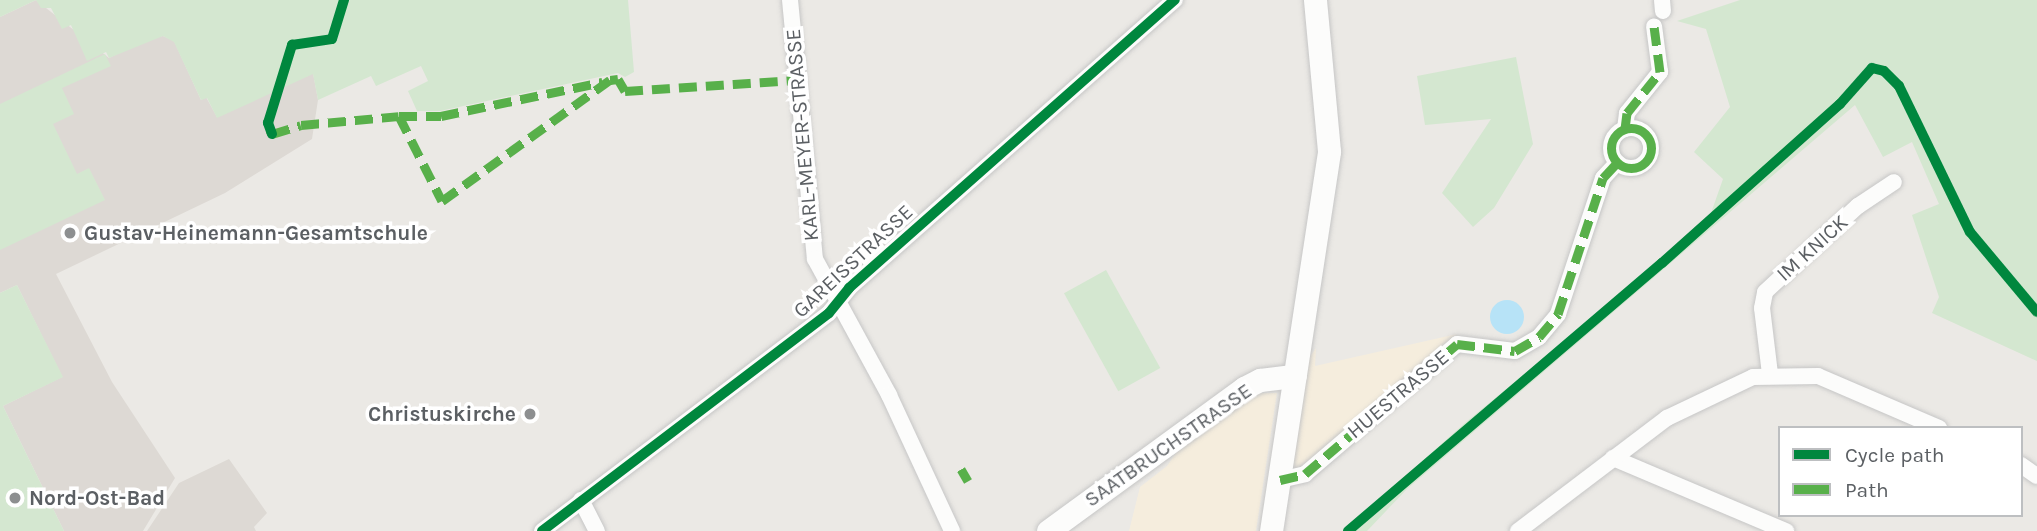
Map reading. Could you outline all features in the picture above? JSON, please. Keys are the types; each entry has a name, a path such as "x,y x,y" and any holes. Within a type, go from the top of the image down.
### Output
{"main road":[{"path":"1272,531 1329,151 1315,0"},
{"name":"SAATBRUCHSTRASSE","path":"1048,531 1244,388 1259,380 1295,376"}],"street":[{"name":"KARL-MEYER-STRASSE","path":"790,0 812,249 889,395 952,531"},
{"name":"GAREISSTRASSE","path":"542,531 839,302 1175,0"},
{"name":"HUESTRASSE","path":"1280,480 1305,474 1457,344 1515,351 1539,337 1558,314 1603,178 1617,163 1611,147 1625,129 1628,113 1660,72 1654,26"},
{"path":"1617,163 1636,168 1651,154 1647,136 1637,129 1625,129"},
{"name":"IM KNICK","path":"1770,374 1762,308 1765,292 1858,206 1894,182"},
{"path":"1518,531 1684,408 1734,384 1770,374 1818,376 1934,426"},
{"path":"1614,458 1786,531"},
{"path":"581,500 597,531"}],"shaded area":[{"name":"Gustav-Heinemann-Gesamtschule","path":"36,0 109,58 149,38 163,36 174,41 201,100 206,97 217,117 313,73 318,100 312,139 225,193 56,274 112,382 175,478 143,531 64,531 3,406 62,377 17,285 0,293 0,17"},
{"path":"1457,334 1298,470 1283,470 1296,377 1316,348 1315,366"},
{"path":"1250,393 1277,393 1256,531 1129,531 1140,487 1167,466 1182,444"},
{"path":"229,459 267,513 254,527 256,531 147,531 179,483"}],"green space":[{"path":"0,0 36,0 0,17"},
{"path":"36,0 628,0 634,72 625,77 618,73 440,111 417,111 408,91 428,81 421,66 376,86 371,76 318,100 313,74 217,118 207,98 201,100 174,42 163,36 109,58 106,52 87,61 71,25 62,29 51,8 41,8"},
{"path":"1740,0 2037,0 2037,361 1932,313 1939,297 1912,215 1939,204 1912,142 1883,157 1855,105 1407,489 1367,531 1344,531 1466,422 1668,256 1711,213 1723,179 1694,152 1730,107 1706,29 1677,21"},
{"path":"105,54 111,66 62,88 74,114 53,124 77,174 89,168 105,200 0,250 0,104"},
{"path":"1516,57 1533,144 1494,208 1473,227 1442,193 1491,119 1425,125 1417,76"},
{"path":"1106,270 1160,368 1118,391 1064,293"},
{"path":"17,285 63,377 3,406 64,531 0,531 0,293"}],"water":[{"path":"1507,300 1519,305 1524,317 1519,329 1507,334 1495,329 1490,317 1495,305"}],"marked path":[{"path":"1625,129 1627,113 1660,72 1654,26"},
{"path":"270,130 272,134 301,125 399,116 442,201 610,80 618,79 625,91 796,80"},
{"path":"399,116 441,116 602,82"},
{"path":"1631,128 1639,129 1645,134 1650,140 1651,148 1650,156 1645,162 1639,167 1631,168 1623,167 1617,162 1612,156 1611,148 1612,140 1617,134 1623,129 1631,128"},
{"path":"1280,480 1305,474 1457,344 1515,351 1539,337 1558,314 1603,178 1617,163"},
{"path":"961,469 968,481"}],"cycle path":[{"path":"272,134 268,123 292,45 332,39 344,0"},
{"path":"542,531 829,313 849,288 1175,0"},
{"path":"1872,68 1884,71 1899,86 1970,232 2037,312"},
{"path":"1348,531 1662,263 1840,104 1872,68"}],"place":[{"name":"Gustav-Heinemann-Gesamtschule","path":"70,233"},
{"name":"Christuskirche","path":"530,414"},
{"name":"Nord-Ost-Bad","path":"15,498"}]}
